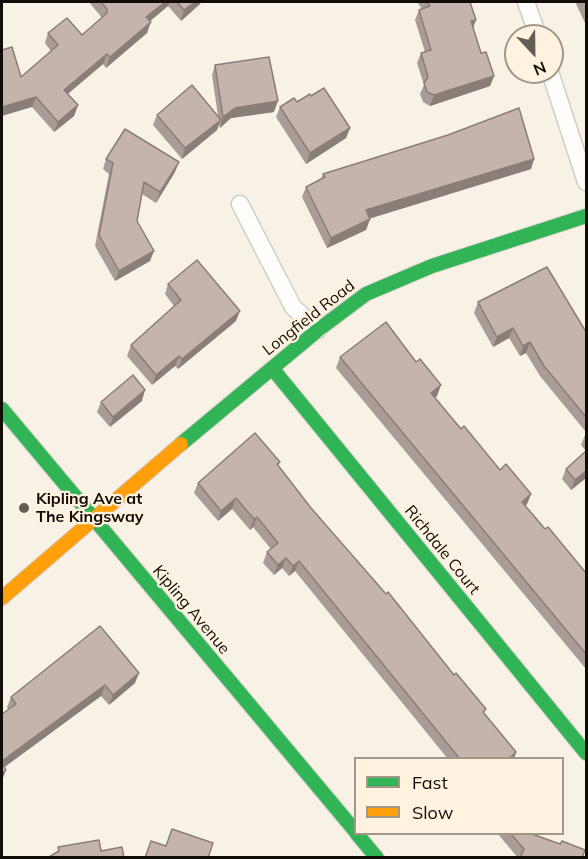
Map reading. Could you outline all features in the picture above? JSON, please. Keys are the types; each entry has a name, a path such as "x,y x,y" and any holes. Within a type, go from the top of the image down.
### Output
{"street":[{"path":"526,2 534,24"},
{"path":"554,84 586,182"},
{"path":"240,204 293,307 318,330"},
{"name":"Longfield Road","path":"2,598 272,368 366,294 387,283 432,266 586,216"},
{"name":"Richdale Court","path":"272,368 586,753"},
{"name":"Kipling Avenue","path":"2,409 354,831"},
{"name":"Kipling Avenue","path":"358,835 377,858"}],"building":[{"path":"101,2 165,2 146,17 151,22 110,57 107,54 64,90 78,105 58,122 36,97 2,107 2,50 12,47 21,77 58,45 48,33 67,18 82,35 107,13 107,9"},
{"path":"177,2 195,2 184,10"},
{"path":"427,2 470,2 476,20 471,21 481,53 486,52 494,76 434,95 427,92 424,83 428,77 421,53 431,50 419,10 430,6"},
{"path":"269,57 278,101 235,108 223,117 215,65"},
{"path":"192,85 221,120 185,148 157,115"},
{"path":"324,88 350,128 310,153 280,107 294,98 297,102"},
{"path":"519,108 534,159 366,210 370,219 331,238 306,187 325,177 323,174 448,135"},
{"path":"125,129 179,162 160,192 144,182 137,221 154,251 119,271 99,235 113,163 106,159"},
{"path":"197,260 240,311 182,359 179,356 156,375 131,345 181,300 168,284"},
{"path":"547,267 586,332 586,417 544,366 530,342 523,346 513,328 497,337 478,302"},
{"path":"386,322 416,362 420,359 441,385 431,393 461,429 464,426 500,470 506,464 531,494 522,502 545,529 548,527 586,573 586,654 340,357"},
{"path":"133,375 145,390 113,417 101,402"},
{"path":"255,433 280,462 277,464 311,508 386,594 388,592 454,675 456,673 486,709 483,712 516,752 511,757 458,757 299,561 293,566 286,558 278,565 267,552 278,543 257,517 254,519 236,498 221,511 198,483"},
{"path":"586,451 586,471 575,480 566,469"},
{"path":"100,626 139,673 113,695 105,685 2,761 2,714 16,704 11,697"},
{"path":"172,829 213,843 208,858 145,858 151,841 166,846"},
{"path":"512,835 535,835 560,844 562,841 585,850 582,858 520,858 524,849"},
{"path":"99,840 101,851 122,847 124,858 47,858 59,851 58,847"}],"traffic: fast":[{"path":"181,444 318,330 366,294 432,266 586,216"},
{"path":"272,368 586,753"},
{"path":"2,409 354,830"},
{"path":"358,835 377,858"}],"traffic: slow":[{"path":"2,598 181,444"}],"place":[{"name":"Kipling Ave at The Kingsway","path":"24,508"}]}
